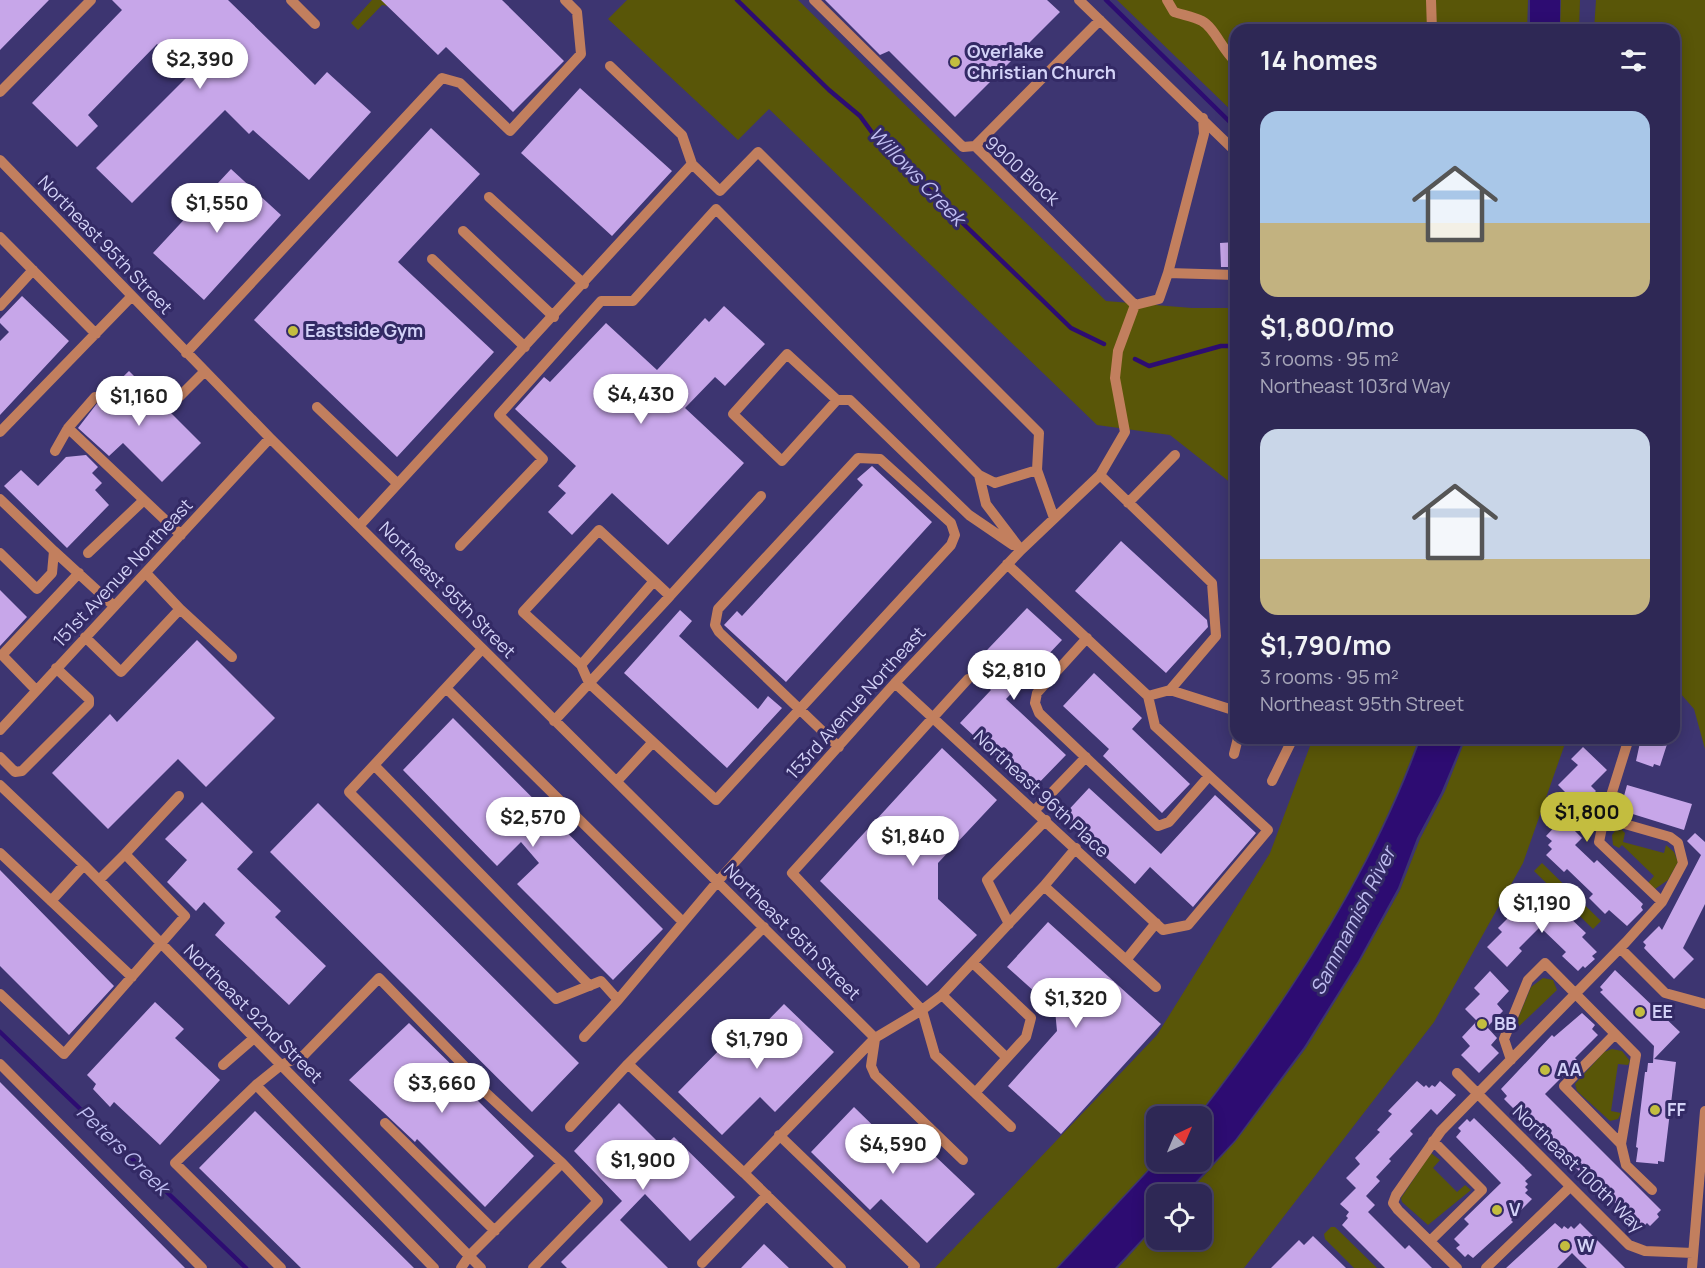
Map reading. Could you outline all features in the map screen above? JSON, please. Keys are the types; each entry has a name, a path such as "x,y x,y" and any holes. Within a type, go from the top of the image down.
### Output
{"street":[{"path":"0,92 90,0"},
{"path":"291,0 315,24"},
{"path":"186,353 442,78 460,83 510,131 581,54 577,12 565,0"},
{"name":"9900 Block","path":"814,0 963,147 975,146 1135,305"},
{"path":"1079,0 1230,146"},
{"path":"1167,0 1174,12 1203,21 1213,31 1224,51 1230,56"},
{"path":"1431,0 1432,24"},
{"path":"975,146 1100,20"},
{"path":"610,66 682,135 693,164 720,190"},
{"path":"1135,305 1159,299 1168,273 1204,134 1203,118"},
{"path":"460,546 543,459 499,415 601,301 633,301 716,209 720,190 758,152 1039,433 1037,470 1054,518"},
{"path":"359,526 585,284 693,164"},
{"name":"Northeast 95th Street","path":"2,165 204,372 875,1038"},
{"path":"489,197 585,284"},
{"path":"716,209 979,475 995,483 1037,470"},
{"path":"463,231 554,317"},
{"path":"0,237 96,334"},
{"path":"432,259 525,348"},
{"path":"0,306 33,270"},
{"path":"1168,273 1230,275"},
{"path":"0,432 131,297"},
{"name":"153rd Avenue Northeast","path":"584,1037 718,881 895,683 1021,550 1100,476 1125,432 1115,378 1118,351 1135,305"},
{"path":"837,400 782,461 733,414 787,354 837,400 850,400 969,515 1021,550"},
{"path":"175,401 204,372"},
{"path":"55,451 68,428 94,397"},
{"path":"317,407 397,483"},
{"path":"68,428 181,535"},
{"name":"151st Avenue Northeast","path":"0,730 270,438"},
{"path":"1128,503 1175,455"},
{"path":"670,596 599,530 524,612 581,665 589,682 716,800 800,710 951,545 955,535 951,523 880,459 858,458 718,609 715,626 719,632 800,710 838,747"},
{"path":"979,475 986,504 1021,550"},
{"path":"1100,476 1212,583 1216,636 1170,690"},
{"path":"554,721 760,496"},
{"path":"0,499 114,606"},
{"path":"88,553 144,500"},
{"path":"0,553 37,590 52,573 54,551"},
{"path":"1008,564 1148,696 1155,726 1268,830 1188,925 1160,926 1126,960"},
{"path":"36,690 2,655 79,573"},
{"path":"146,573 180,609 232,657"},
{"path":"581,665 654,581"},
{"path":"85,638 121,672 180,609"},
{"path":"1087,638 1035,697 1039,713 1158,826 1169,822 1209,777"},
{"path":"482,649 349,792 556,999 602,981 618,1000"},
{"path":"0,758 15,772 22,771 89,704 89,699 56,669"},
{"path":"968,679 792,873 922,1010 935,1055 1011,1126"},
{"name":"Northeast 96th Place","path":"895,683 1160,926"},
{"path":"446,688 683,922"},
{"path":"1148,696 1170,690 1230,709"},
{"path":"617,782 653,742"},
{"path":"1234,754 1236,744"},
{"path":"1272,781 1290,744"},
{"path":"1627,744 1604,818 1599,842 1662,902"},
{"path":"1035,810 1086,757"},
{"path":"374,765 590,986"},
{"name":"Northeast 92nd Street","path":"0,785 99,880 481,1268"},
{"path":"99,880 179,796"},
{"path":"1457,1268 1393,1203 1433,1141 1476,1093 1511,1060 1662,902 1683,863 1678,843 1670,837 1604,818"},
{"path":"1009,924 987,880 1046,820"},
{"path":"744,1173 875,1038 922,1010 942,995 1044,886 1076,848"},
{"path":"0,853 132,976"},
{"path":"0,994 64,1054 185,916 125,854"},
{"path":"51,901 84,865"},
{"path":"1044,886 1156,987"},
{"path":"570,1127 628,1064 764,927"},
{"path":"1620,948 1665,993 1705,1004"},
{"path":"972,963 1031,1018 1026,1037 975,1093"},
{"path":"1511,1060 1504,1039 1528,980 1545,963 1636,1055 1622,1144 1626,1165 1652,1190"},
{"path":"280,1268 175,1163 256,1085 281,1065 304,1055 379,978 472,1074 486,1092 562,1163 598,1201 533,1268"},
{"path":"942,995 1007,1058"},
{"path":"1616,1035 1564,1086 1622,1144"},
{"path":"223,1065 255,1038"},
{"path":"875,1038 871,1066 875,1075 963,1160"},
{"path":"0,1064 202,1268"},
{"path":"628,1064 841,1268"},
{"name":"Northeast 100th Way","path":"1457,1073 1629,1245 1645,1251 1693,1253"},
{"path":"256,1085 434,1268"},
{"path":"1692,1268 1705,1111"},
{"path":"385,1123 495,1231"},
{"path":"779,1135 915,1266 913,1268"},
{"path":"1430,1241 1482,1190 1433,1141"},
{"path":"461,1268 469,1256 562,1163"},
{"path":"1486,1268 1570,1187"},
{"path":"702,1263 767,1195"}],"shaded area":[{"path":"372,0 394,0 388,6 382,5 358,30 351,23"},
{"path":"627,0 798,0 1106,301 1192,308 1230,308 1230,482 1170,435 1097,425 769,109 738,140 608,19"},
{"path":"1117,0 1528,0 1527,24 1230,24 1230,109"},
{"path":"1561,0 1580,0 1579,24 1560,24"},
{"path":"1596,0 1705,0 1705,749 1694,709 1680,693 1680,24 1594,24"},
{"path":"1311,744 1417,744 1399,789 1351,888 1323,936 1263,1028 1204,1106 1146,1106 1146,1172 1056,1268 935,1268 1157,1035 1270,853"},
{"path":"1464,744 1565,744 1523,863 1434,1022 1244,1268 1118,1268 1146,1237 1146,1250 1212,1250 1212,1184 1196,1184 1207,1172 1212,1172 1212,1167 1236,1141 1306,1048 1359,963 1400,890 1420,839 1445,791"},
{"path":"1622,830 1625,833 1623,842 1664,853 1666,845 1674,852 1678,862 1668,880 1655,889 1648,883 1654,876 1622,845 1619,848 1613,845 1612,835 1615,831"},
{"path":"1542,863 1601,921 1593,929 1534,871"},
{"path":"1543,978 1553,980 1557,990 1512,1033 1531,987"},
{"path":"1612,1049 1622,1051 1630,1061 1628,1065 1618,1064 1611,1111 1621,1113 1618,1119 1610,1121 1577,1091 1575,1084 1604,1052"},
{"path":"1431,1153 1440,1160 1433,1168 1457,1192 1465,1185 1471,1190 1428,1225 1402,1202 1401,1198"},
{"path":"1331,1227 1335,1227 1377,1268 1354,1268 1325,1239 1324,1234"}],"water":[{"path":"1530,0 1560,0 1560,24 1530,24"},
{"name":"Sammamish River","path":"1419,744 1461,744 1441,793 1417,838 1398,888 1358,961 1304,1047 1235,1140 1212,1164 1212,1106 1206,1106 1264,1028 1325,936 1378,839"},
{"path":"1148,1172 1205,1172 1193,1184 1146,1184 1146,1235 1115,1268 1058,1268"}],"building":[{"path":"0,0 49,0 0,50"},
{"path":"112,0 228,0 315,85 327,72 371,112 309,180 253,130 249,134 225,110 132,203 96,168 189,75 157,44 88,115 98,126 77,147 32,103 122,10"},
{"path":"381,0 502,0 564,61 513,112 446,47 438,55"},
{"name":"Overlake Christian Church","path":"825,0 1047,0 1060,12 955,117 889,51 880,55"},
{"path":"580,88 672,171 612,236 521,153"},
{"path":"431,128 480,174 398,262 494,352 397,457 254,320"},
{"path":"231,169 281,215 204,300 153,253"},
{"path":"1230,242 1230,267 1221,267 1220,243"},
{"path":"22,296 69,341 0,415 0,341 9,332 0,323 0,319"},
{"path":"724,306 765,344 725,386 715,377 685,408 744,463 668,545 612,493 572,535 548,512 566,493 558,486 576,466 515,409 544,377 550,382 606,323 657,370 705,318 709,322"},
{"path":"129,371 201,443 162,482 123,443 109,456 78,428 102,397"},
{"path":"86,455 98,467 92,473 102,483 95,490 109,505 67,548 4,486 21,470 38,486 66,457"},
{"path":"872,466 932,522 786,682 724,625 737,611 742,616 863,485 857,479"},
{"path":"1121,541 1207,620 1208,627 1166,673 1075,591"},
{"path":"0,590 27,617 0,646"},
{"path":"1027,608 1062,640 1006,699 1066,755 1032,790 960,723 991,690 969,669"},
{"path":"680,610 692,621 679,636 758,709 768,696 782,708 727,768 624,673"},
{"path":"197,640 275,718 206,787 178,759 108,829 52,773 110,714 117,722"},
{"path":"1094,673 1142,718 1132,729 1190,784 1162,813 1103,756 1109,749 1063,706"},
{"path":"453,718 663,929 613,980 517,884 539,863 521,842 497,866 403,770"},
{"path":"1640,744 1667,744 1660,766 1654,764 1653,767 1636,761"},
{"path":"1583,747 1607,770 1591,786 1596,791 1581,807 1587,813 1572,828 1582,838 1575,845 1594,863 1597,860 1643,904 1641,907 1643,910 1627,926 1609,910 1605,914 1589,898 1593,894 1567,869 1564,872 1546,855 1552,849 1548,845 1552,841 1546,836 1562,819 1551,808 1566,793 1558,785 1578,765 1571,759"},
{"path":"942,748 997,800 938,863 938,899 977,935 927,986 820,881"},
{"path":"1627,785 1692,804 1684,830 1623,811 1621,807"},
{"path":"1089,788 1161,854 1215,795 1256,833 1193,907 1150,867 1135,884 1062,817"},
{"path":"202,802 253,852 237,869 281,911 275,917 326,966 289,1005 215,935 225,923 204,902 196,911 167,882 187,860 165,839"},
{"path":"318,803 579,1063 532,1112 270,852"},
{"path":"1695,833 1705,842 1705,904 1683,948 1694,959 1674,979 1644,948 1646,945 1643,942 1659,926 1662,930 1701,855 1687,841"},
{"path":"0,870 114,986 69,1035 0,966"},
{"path":"1527,899 1533,905 1536,902 1539,905 1542,902 1545,904 1550,899 1586,933 1582,937 1597,952 1592,956 1595,959 1578,971 1562,956 1566,952 1540,927 1519,948 1522,951 1507,967 1487,947 1502,932 1498,928"},
{"path":"1048,922 1161,1024 1061,1134 1008,1086 1057,1031 1055,1010 1007,967"},
{"path":"1615,970 1680,1032 1654,1059 1676,1062 1664,1162 1658,1161 1658,1164 1636,1162 1645,1072 1647,1072 1648,1063 1653,1063 1654,1046 1600,992 1603,990 1600,987"},
{"name":"BB","path":"1490,971 1509,991 1497,1004 1503,1011 1487,1027 1497,1038 1491,1045 1499,1053 1479,1073 1461,1055 1470,1046 1462,1037 1477,1021 1465,1009 1480,994 1474,988"},
{"path":"155,1002 184,1029 175,1038 220,1080 160,1145 114,1102 110,1107 93,1089 96,1084 87,1075"},
{"path":"784,1004 834,1052 775,1112 760,1097 722,1135 678,1092 732,1037 742,1047"},
{"path":"1582,1013 1595,1025 1592,1029 1598,1035 1575,1058 1578,1061 1545,1094 1661,1210 1657,1214 1659,1217 1650,1226 1647,1223 1641,1229 1591,1179 1589,1181 1573,1165 1575,1163 1517,1105 1513,1108 1504,1099 1507,1096 1501,1089 1552,1035 1554,1037"},
{"path":"409,1023 467,1080 476,1092 472,1095 534,1156 485,1207 417,1139 415,1142 349,1080"},
{"path":"1417,1081 1429,1088 1432,1085 1435,1087 1440,1081 1456,1095 1437,1115 1431,1109 1410,1131 1413,1134 1389,1159 1391,1161 1376,1177 1380,1181 1366,1196 1375,1205 1368,1212 1405,1249 1409,1245 1432,1268 1385,1268 1342,1225 1348,1218 1346,1216 1349,1212 1340,1204 1356,1188 1346,1178 1360,1164 1355,1158 1380,1132 1377,1130 1392,1114 1388,1111"},
{"path":"0,1082 185,1268 0,1268"},
{"path":"619,1103 663,1147 674,1137 735,1197 690,1241 645,1194 620,1220 668,1268 567,1268 561,1262 622,1201 574,1151"},
{"path":"854,1107 899,1151 914,1136 975,1194 927,1243 881,1199 870,1210 811,1152"},
{"path":"255,1111 414,1268 301,1268 199,1168"},
{"name":"V","path":"1474,1118 1532,1175 1525,1181 1528,1184 1525,1187 1528,1190 1525,1193 1532,1199 1511,1220 1513,1222 1473,1258 1468,1254 1465,1257 1456,1248 1460,1245 1454,1239 1469,1224 1464,1219 1501,1183 1456,1137 1461,1131 1458,1128 1467,1119 1470,1122"},
{"name":"W","path":"1555,1223 1562,1229 1564,1226 1568,1229 1571,1226 1574,1229 1580,1223 1625,1268 1587,1268 1572,1253 1557,1268 1506,1268"},
{"path":"1313,1236 1346,1268 1271,1268 1299,1240 1304,1245"},
{"path":"764,1244 789,1268 741,1268"}],"waterway":[{"name":"Willows Creek","path":"737,0 829,90 860,116 879,142 1071,328 1104,344"},
{"path":"1106,0 1230,122"},
{"name":"Willows Creek","path":"1135,359 1149,366 1221,346 1230,346"},
{"name":"Peters Creek","path":"0,1032 246,1268"}],"place":[{"name":"Overlake Christian Church","path":"955,62"},
{"name":"Eastside Gym","path":"293,331"},
{"name":"EE","path":"1640,1012"},
{"name":"BB","path":"1482,1024"},
{"name":"AA","path":"1545,1070"},
{"name":"FF","path":"1655,1110"},
{"name":"V","path":"1497,1210"},
{"name":"W","path":"1565,1246"}]}
